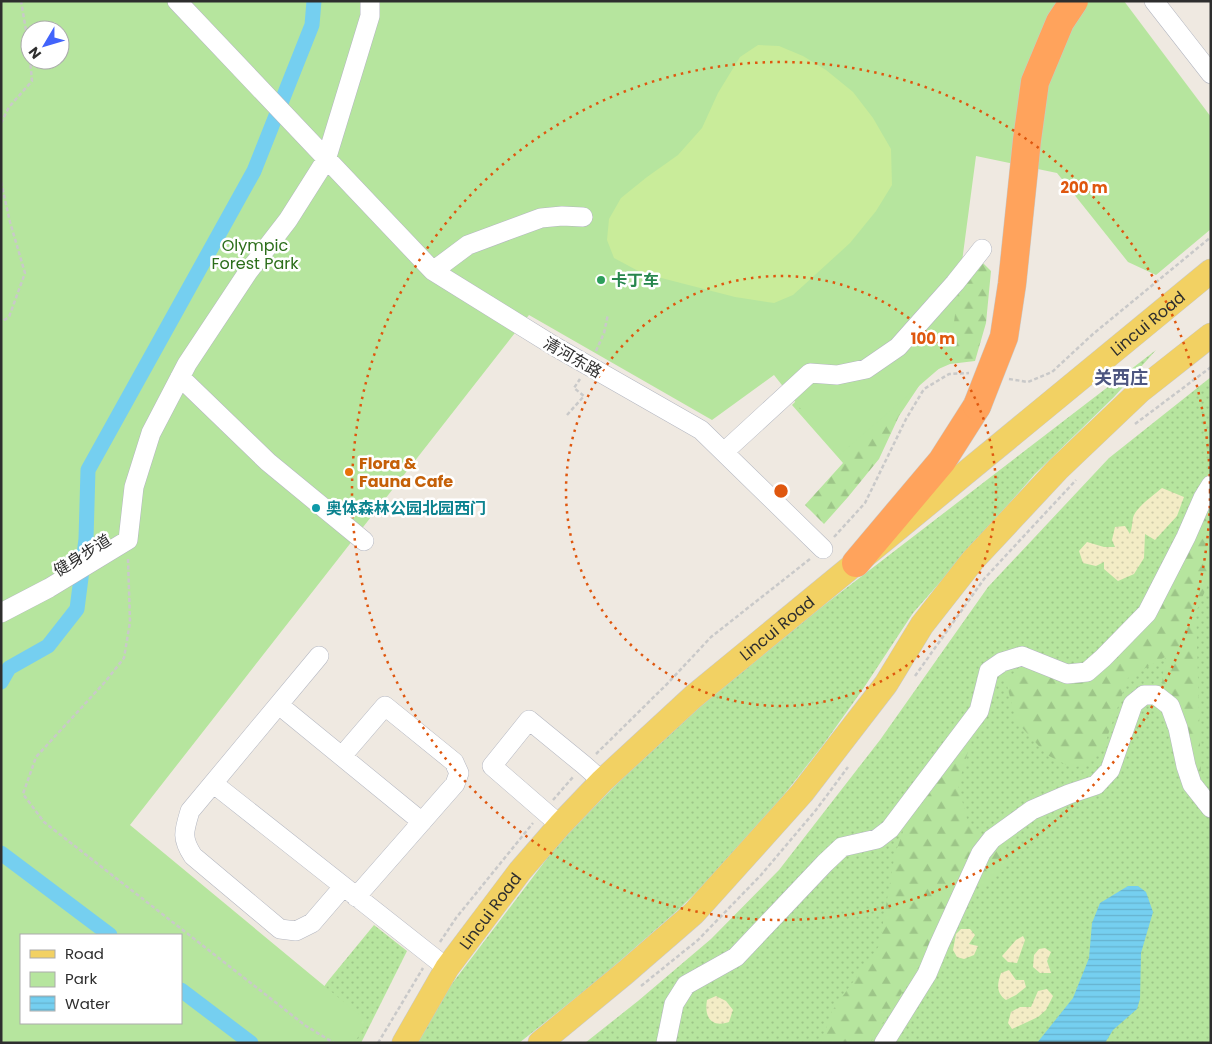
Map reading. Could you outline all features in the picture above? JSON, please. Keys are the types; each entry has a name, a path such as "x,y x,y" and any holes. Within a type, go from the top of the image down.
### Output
{"highway":[{"path":"856,563 942,461 977,406 1004,337 1012,284 1035,82 1060,22 1074,1"}],"main road":[{"name":"Lincui Road","path":"404,1043 439,962 520,870 552,818 602,782 693,697 1211,271"},
{"path":"540,1043 694,913 802,793 886,684 922,625 973,560 1058,469 1140,391 1211,335"}],"street":[{"name":"清河东路","path":"177,1 433,271 589,366 701,430 823,549"},
{"path":"1,614 49,588 121,544 134,488 151,434 180,377 248,272 288,220 326,160 370,16 370,1"},
{"path":"1154,1 1211,74"},
{"path":"433,271 468,245 541,218 583,217"},
{"path":"724,452 810,373 837,375 866,369 898,347 955,283 982,249"},
{"path":"180,377 268,462 364,541"},
{"path":"666,1043 674,1004 686,985 736,957 824,863 842,847 877,839 890,829 979,711 989,671 1002,662 1022,656 1067,674 1087,672 1103,658 1146,613 1211,485"},
{"path":"319,656 190,811 185,826 184,843 193,856 280,929 296,931 312,923 349,892 422,822 455,784 459,773 454,762 385,706 342,756"},
{"path":"884,1043 927,974 981,853 986,846 992,839 1032,810 1096,785 1110,770 1133,704 1144,695 1156,695 1170,706 1178,728 1192,784 1211,808"},
{"path":"279,705 422,822"},
{"path":"552,818 492,766 529,720 602,782"},
{"path":"214,784 439,962"}],"path":[{"path":"1,123 9,107 32,80 29,48 20,1"},
{"path":"1,182 25,273 9,317 1,322"},
{"path":"1004,378 1028,382 1052,372 1093,334 1211,237"},
{"path":"567,415 584,396 574,388 589,366 604,333 608,314"},
{"path":"378,1043 439,962 456,918 520,838 552,818 584,765 668,683 711,637 823,549 865,503 906,419 924,389 949,374 972,373"},
{"path":"121,544 130,622 124,658 106,682 36,757 23,794 44,822 306,1026 334,1043"}],"green space":[{"name":"Olympic Forest Park","path":"1,1 1124,1 1211,117 1211,229 1156,275 1128,262 1057,173 976,156 949,360 838,456 774,375 712,420 529,315 130,825 368,1022 354,1043 1,1043"},
{"path":"758,45 779,46 803,56 826,70 853,92 873,118 891,149 892,185 876,211 850,243 793,295 774,303 735,297 642,273 614,258 607,240 609,219 621,198 678,155 702,128 718,93 740,57"},
{"path":"981,261 991,271 986,323 975,361 950,364 927,374 899,416 879,459 824,524 805,505 843,463 792,405 814,383"},
{"path":"1156,350 1114,397 1035,474 913,613 863,689 783,796 719,870 678,910 597,981 519,1043 416,1043 448,989 558,844 663,737 793,629"},
{"path":"1211,377 1211,1043 585,1043 711,939 779,870 880,740 988,587 1109,458"},
{"path":"1211,499 1211,577 1196,612 1201,778 1192,768 1181,713 1162,684 1165,657 1128,678 1103,749 1087,763 1073,768 1047,755 1016,721 1005,677 1027,668 1079,680 1118,658 1171,582"},
{"path":"973,735 958,785 967,819 973,831 1009,852 1003,871 982,885 957,888 933,944 870,1043 821,1043 832,1011 879,946 895,854 905,826"},
{"path":"374,925 407,951 361,1043 337,1043 303,1016 328,981"}],"sand":[{"path":"1162,488 1184,497 1177,516 1155,540 1145,534 1144,558 1134,574 1118,581 1104,569 1104,562 1096,566 1083,563 1079,551 1087,542 1104,547 1115,547 1112,540 1115,527 1125,526 1130,534 1134,514"},
{"path":"961,929 970,929 975,935 969,944 978,946 974,955 964,959 957,957 953,950 956,934"},
{"path":"1023,936 1025,940 1017,963 1008,962 1002,956 1016,940"},
{"path":"1045,948 1051,952 1047,961 1051,973 1040,973 1033,967 1034,955 1039,949"},
{"path":"1009,970 1016,980 1024,980 1026,987 1006,1000 1000,994 998,985 1001,973"},
{"path":"1047,989 1053,996 1046,1010 1038,1017 1012,1029 1008,1023 1011,1012 1020,1007 1031,1007 1038,991"},
{"path":"716,996 726,1001 733,1010 729,1022 713,1022 708,1016 707,1000"}],"water":[{"path":"1128,886 1138,886 1146,892 1153,912 1141,953 1140,999 1137,1009 1113,1030 1105,1043 1037,1043 1073,998 1089,958 1092,923 1100,903"}],"waterway":[{"path":"1,682 9,668 48,646 77,609 86,539 88,470 254,171 312,25 314,1"},
{"path":"1,853 109,934"},
{"path":"182,991 251,1043"}],"place":[{"name":"卡丁车","path":"601,280"},
{"name":"Flora & Fauna Cafe","path":"349,472"},
{"name":"奥体森林公园北园西门","path":"316,508"}],"district":[{"name":"关西庄","path":"1121,378"}]}
